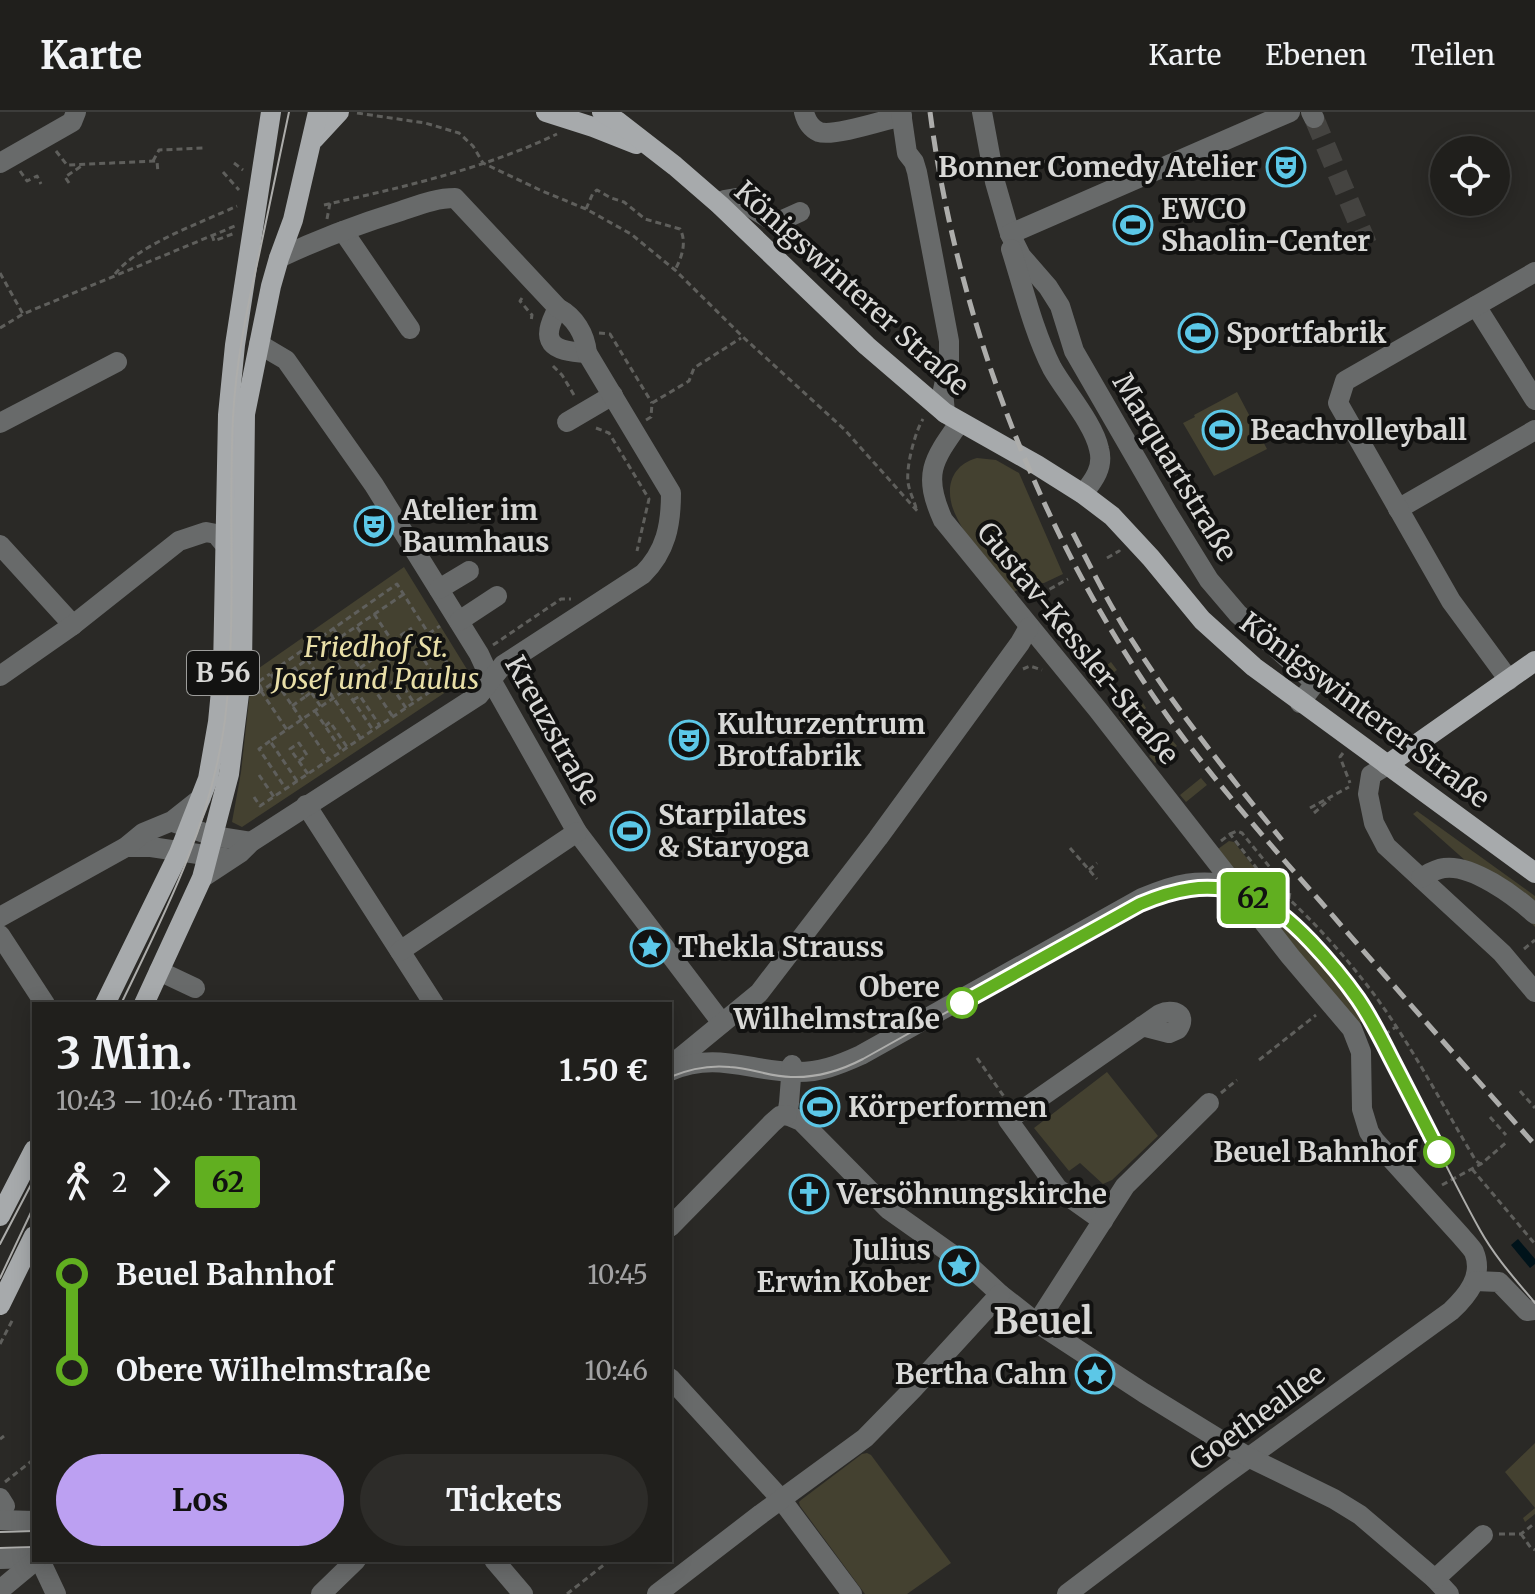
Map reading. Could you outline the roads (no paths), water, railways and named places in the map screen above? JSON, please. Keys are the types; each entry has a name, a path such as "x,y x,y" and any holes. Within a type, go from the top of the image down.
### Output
{"main road":[{"name":"B 56","path":"106,1002 179,853 181,824 201,798 208,779 223,670 228,415 235,345 271,112"},
{"name":"B 56","path":"145,1002 202,878 229,774 242,670 245,414 279,258 293,220 318,112"},
{"path":"312,142 339,112"},
{"name":"Königswinterer Straße","path":"546,112 658,153"},
{"name":"Königswinterer Straße","path":"602,112 658,153 720,205 867,346 946,413 1037,465 1112,516 1202,620 1254,667 1535,873"},
{"path":"1387,765 1535,661"},
{"path":"0,1216 32,1154"},
{"path":"0,1305 32,1240"}],"street":[{"path":"6,159 72,122 76,112"},
{"path":"804,112 806,121 818,131 831,134 902,114 907,153 917,172 949,341 949,363 943,390 946,413"},
{"path":"982,112 995,182 1010,234 1008,239 1043,347 1052,368 1099,447 1099,469 1083,494"},
{"path":"1010,234 1290,112"},
{"path":"202,878 306,805 479,695 503,665 625,587 655,562 668,528 671,493 571,317 558,308 455,198 441,198 326,236 279,258"},
{"path":"720,205 724,200 736,198 771,220 780,221 800,212"},
{"path":"343,231 410,329"},
{"name":"Marquartstraße","path":"1010,234 1021,256 1060,306 1074,351 1209,580 1238,614 1315,683 1300,703"},
{"path":"1509,680 1451,601 1338,403 1345,381 1535,272"},
{"path":"1476,306 1535,400"},
{"path":"558,308 549,327 548,335 552,342 559,349 585,343"},
{"name":"Kreuzstraße","path":"259,344 286,360 374,485 458,618 577,832 722,1023"},
{"path":"0,423 117,362"},
{"path":"576,417 613,395"},
{"name":"Gustav-Kessler-Straße","path":"946,413 931,479 943,520 1356,1037 1361,1052 1362,1109 1369,1132 1474,1252 1475,1281"},
{"path":"1398,509 1535,430"},
{"path":"0,676 73,625 179,541 206,532 216,534 226,546"},
{"path":"0,545 73,625"},
{"path":"439,589 469,571"},
{"path":"458,618 497,596"},
{"path":"672,1067 759,993 878,838 1029,627"},
{"path":"1387,765 1371,775 1368,794 1374,823 1386,846 1502,953 1535,992"},
{"path":"306,805 433,1002"},
{"path":"0,917 126,847 143,833 181,824 231,859"},
{"path":"400,951 577,832"},
{"path":"126,847 151,847 179,853 251,842"},
{"path":"1421,878 1446,867 1463,870 1504,890 1535,914"},
{"path":"672,1069 703,1062 730,1062 812,1072 835,1066 861,1055 1165,888 1189,882 1235,885"},
{"path":"0,935 44,1002"},
{"path":"159,971 195,988"},
{"path":"1103,1221 1058,1189 1008,1120 1142,1026"},
{"path":"787,1115 792,1069"},
{"path":"1037,1323 1125,1186 1209,1103"},
{"path":"672,1225 772,1123 780,1116 787,1115 801,1121 888,1209 974,1270 1037,1323 1248,1457 1360,1515 1442,1586 1483,1535"},
{"path":"1475,1281 1499,1282 1527,1311 1535,1310"},
{"name":"Goetheallee","path":"1067,1594 1248,1457 1451,1311 1469,1294 1475,1281"},
{"path":"657,1594 865,1438 1000,1294"},
{"path":"672,1380 781,1499 852,1594"},
{"path":"0,1559 32,1559"},
{"path":"0,1590 33,1562"},
{"path":"39,1562 56,1594"},
{"path":"321,1594 354,1562"},
{"path":"496,1562 523,1594"}],"tunnel":[{"path":"1314,118 1367,244"}],"tram line":[{"path":"122,1002 185,866 218,758 225,720 231,645 232,455 237,376 246,315 289,112"},
{"name":"62","path":"962,1003 1154,898 1196,888 1240,893 1261,901 1290,921 1342,977 1367,1012 1439,1152"},
{"path":"672,1076 715,1067 791,1077 837,1070 863,1059 1140,904 1164,895 1202,888 1241,893 1259,900 1295,926 1344,978 1385,1045 1480,1230 1535,1303"},
{"path":"0,1244 32,1183"},
{"path":"0,1278 32,1210"},
{"path":"0,1532 32,1531"},
{"path":"0,1548 32,1547"}],"railway":[{"path":"930,112 943,192 961,272 985,351 1045,505 1082,579 1123,649 1204,765 1535,1145"},
{"path":"1073,533 1116,615 1160,682 1282,840"}],"place":[{"name":"Bonner Comedy Atelier","path":"1286,167"},
{"name":"EWCO Shaolin-Center","path":"1133,225"},
{"name":"Sportfabrik","path":"1198,333"},
{"name":"Beachvolleyball","path":"1222,430"},
{"name":"Atelier im Baumhaus","path":"374,526"},
{"name":"Kulturzentrum Brotfabrik","path":"689,740"},
{"name":"Starpilates & Staryoga","path":"630,831"},
{"name":"Thekla Strauss","path":"650,947"},
{"name":"Obere Wilhelmstraße","path":"962,1003"},
{"name":"Körperformen","path":"820,1107"},
{"name":"Beuel Bahnhof","path":"1439,1152"},
{"name":"Versöhnungskirche","path":"809,1194"},
{"name":"Julius Erwin Kober","path":"959,1266"},
{"name":"Bertha Cahn","path":"1095,1374"}],"district":[{"name":"Beuel","path":"1043,1321"}],"park label":[{"name":"Friedhof St. Josef und Paulus","path":"376,663"}]}
